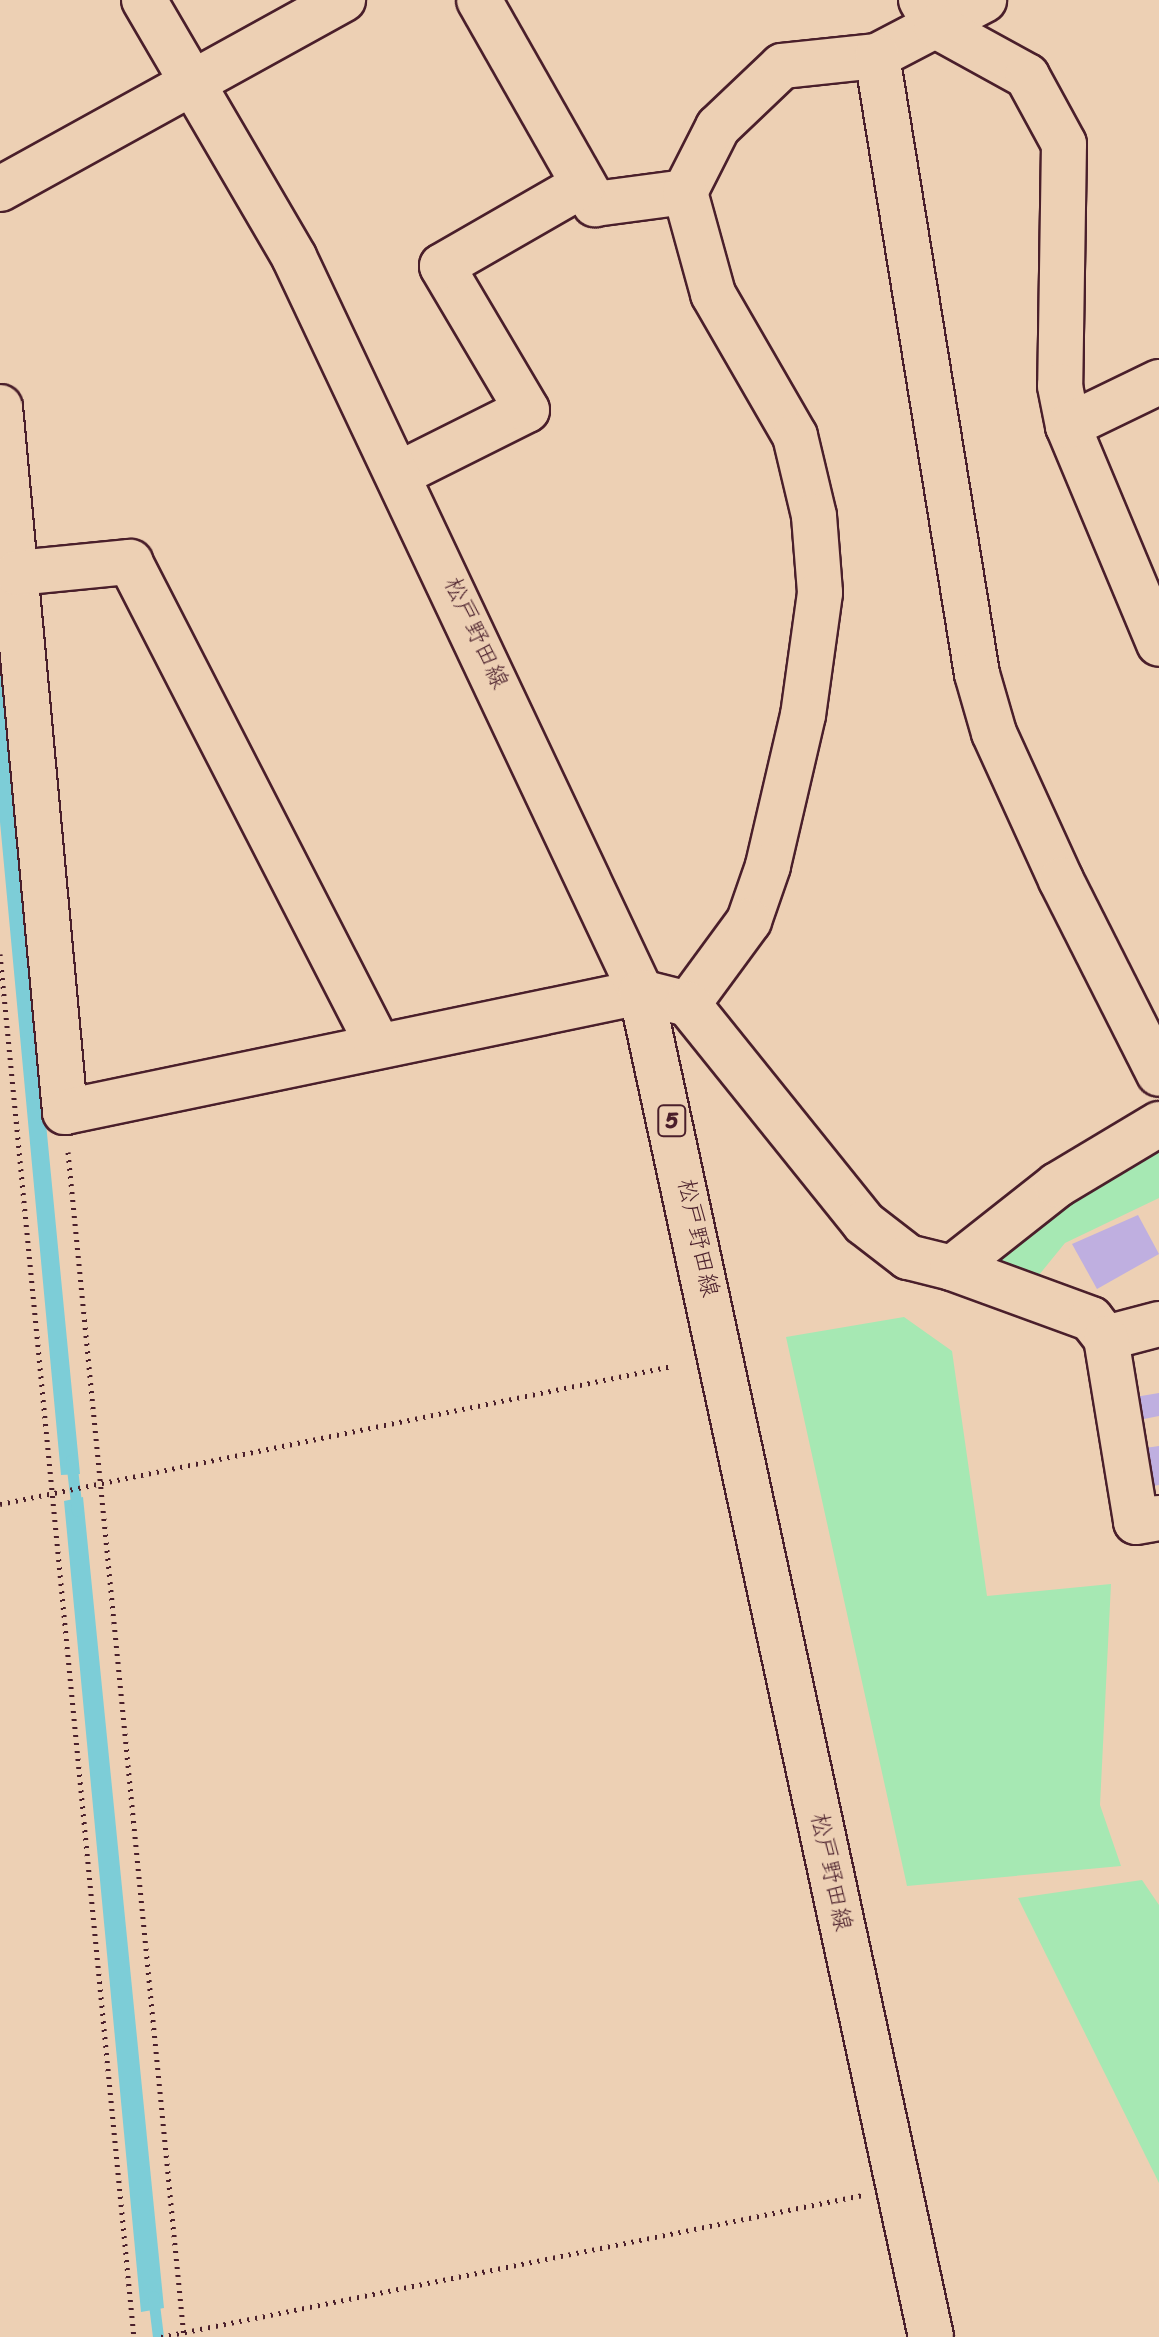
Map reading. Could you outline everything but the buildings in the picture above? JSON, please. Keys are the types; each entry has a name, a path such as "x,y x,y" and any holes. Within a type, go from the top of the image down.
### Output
{"street":[{"name":"松戸野田線","path":"144,0 196,82 294,257 641,992 931,2337"},
{"path":"0,189 343,0"},
{"path":"479,0 595,204 685,192"},
{"path":"688,1004 749,921 768,866 803,715 820,593 814,516 795,436 713,294 685,192 718,127 782,66 877,56 929,13 984,0"},
{"path":"929,13 1027,76 1064,144 1059,352 1068,426 1159,644"},
{"path":"877,56 977,674 994,733 1061,880 1159,1074"},
{"path":"399,474 527,410 442,266 583,185"},
{"path":"1068,426 1159,382"},
{"path":"0,407 65,1112 641,992 688,1004 864,1223 908,1257 952,1268 1091,1319 1106,1338 1136,1522 1159,1518"},
{"path":"17,573 130,562 378,1045"},
{"path":"952,1268 1057,1185 1159,1124"},
{"path":"1106,1338 1159,1324"}],"path":[{"path":"0,954 48,1495 134,2337"},
{"path":"65,1112 99,1486 184,2333"},
{"path":"0,1504 672,1366"},
{"path":"161,2337 899,2188"}],"green space":[{"path":"1159,1132 1159,1198 1065,1243 1030,1286 976,1257"},
{"path":"904,1317 952,1351 987,1596 1111,1584 1100,1805 1121,1866 907,1886 786,1337"},
{"path":"1142,1880 1159,1905 1159,2183 1018,1898"}],"water":[{"path":"0,622 80,1474 61,1475 0,822"},
{"path":"83,1497 164,2308 141,2312 64,1501"}],"waterway":[{"path":"71,1460 77,1511"},
{"path":"153,2296 158,2337"}]}
